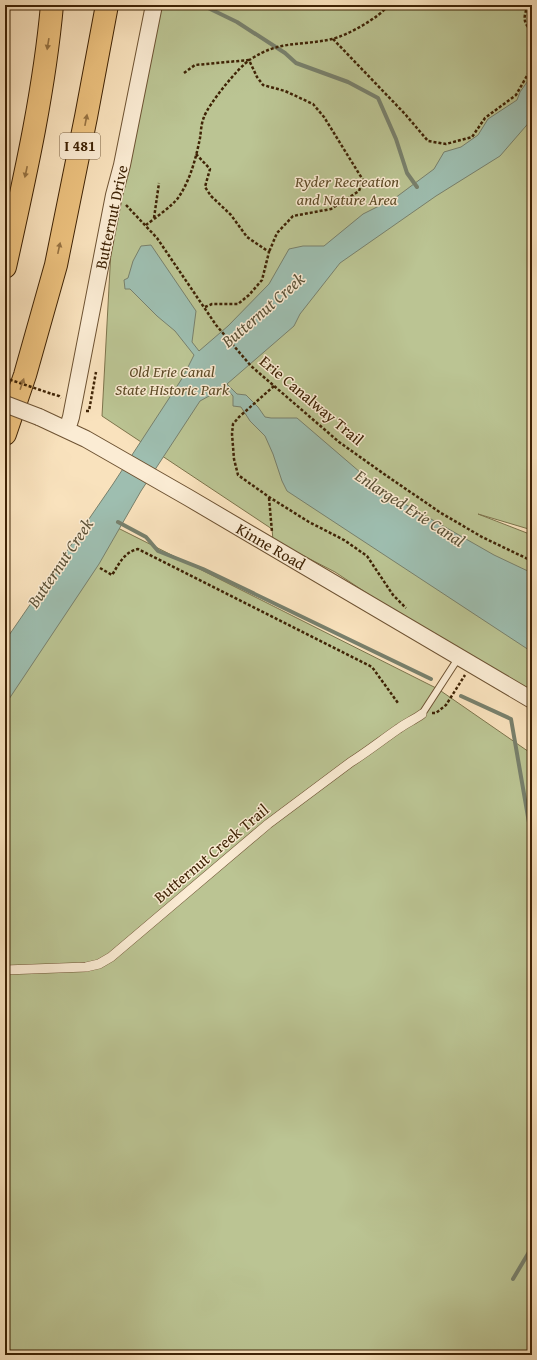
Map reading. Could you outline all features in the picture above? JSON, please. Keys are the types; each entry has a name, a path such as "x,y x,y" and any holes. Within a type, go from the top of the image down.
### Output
{"highway":[{"path":"5,267 31,152 50,30 52,5"},
{"name":"I 481","path":"5,434 25,375 56,265 107,5"}],"street":[{"name":"Butternut Drive","path":"67,430 71,417 114,195 122,165 154,5"},
{"name":"Kinne Road","path":"5,404 40,417 86,439 270,545 532,700"},
{"name":"Butternut Creek Trail","path":"5,970 86,967 99,964 111,956 268,824 400,727 422,714"}],"lane":[{"path":"422,714 465,661"}],"path":[{"path":"146,225 178,198 190,175 204,117 221,90 249,60 268,48 285,44 333,39 368,23 384,11 388,5"},
{"path":"528,5 524,14 525,21 526,25 532,32"},
{"path":"333,39 405,114 428,141 446,144 472,137 485,118 516,95 532,67"},
{"path":"184,73 195,65 249,60"},
{"path":"205,307 212,304 238,304 249,295 262,280 269,252 277,233 293,216 331,209 359,191 363,180 324,117 313,104 285,91 263,85 257,77 249,60"},
{"path":"196,154 210,169 205,187 211,196 232,215 247,237 269,252"},
{"path":"154,218 159,183"},
{"name":"Erie Canalway Trail","path":"124,204 157,238 216,325 250,365 339,442 441,513 482,537 532,561"},
{"path":"5,378 52,394"},
{"path":"274,386 233,424 232,434 234,459 238,475 269,497 309,522 344,540 367,556 393,595 406,609"},
{"path":"269,497 272,531 270,545"},
{"path":"100,568 112,575 126,554 132,550 138,549 372,667 398,703"},
{"path":"422,714 436,713 446,705 465,661"}],"green space":[{"name":"Ryder Recreation and Nature Area","path":"154,5 532,5 532,530 478,514 532,535 532,703 335,572 273,540 272,529 102,416 114,195"},
{"path":"104,521 438,689 532,754 532,1345 523,1355 5,1355 5,667"}],"water":[{"path":"532,75 532,119 500,156 436,196 340,263 300,314 294,326 227,384 237,394 246,395 258,407 265,417 297,418 382,491 494,555 532,573 532,652 287,491 265,436 250,421 241,407 233,406 233,396 224,386 220,390 200,401 141,491 99,564 5,705 5,641 113,484 183,377 194,355 175,331 157,316 130,289 125,289 124,280 128,278 133,261 141,246 151,245 196,311 192,342 199,351 228,326 269,284 289,249 303,246 324,246 363,214 395,198 434,169 444,152 461,147 478,135 488,119 517,100 520,92"}],"waterway":[{"path":"202,5 237,22 285,53 296,63 348,82 378,98 396,139 407,173 417,187"},
{"path":"118,522 146,537 158,551 203,569 431,679"},
{"path":"461,696 511,719 532,840"},
{"path":"513,1279 532,1247"}],"water label":[{"name":"Butternut Creek","path":"263,310"},
{"name":"Enlarged Erie Canal","path":"410,508"},
{"name":"Butternut Creek","path":"60,563"}],"park label":[{"name":"Old Erie Canal State Historic Park","path":"172,380"}]}
